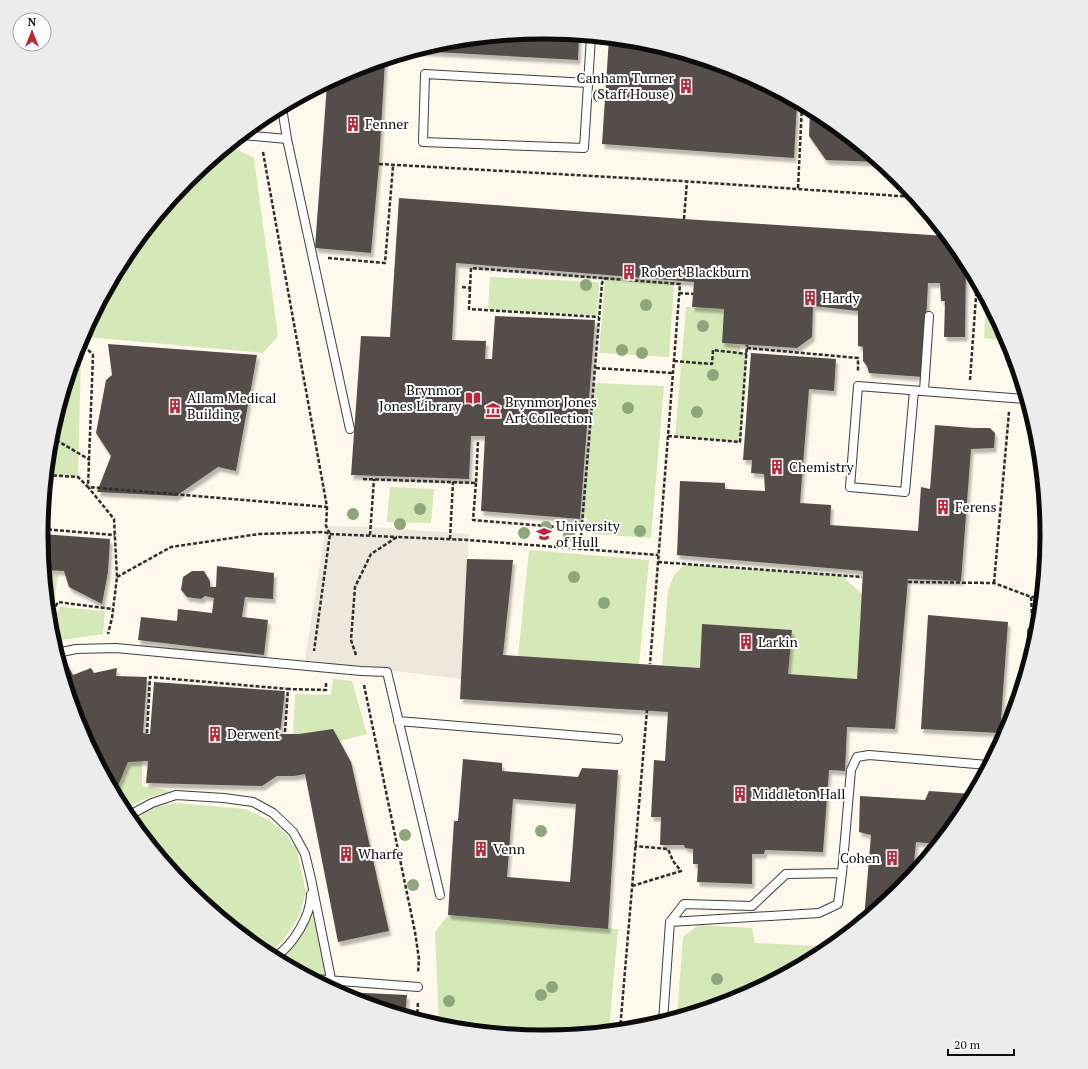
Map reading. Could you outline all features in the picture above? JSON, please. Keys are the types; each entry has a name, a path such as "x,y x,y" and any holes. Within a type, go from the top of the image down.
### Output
{"lane":[{"path":"588,83 425,74 423,142 584,148 591,41"},
{"path":"283,114 287,139 350,429"},
{"path":"250,136 287,139"},
{"path":"924,391 929,316"},
{"path":"914,390 905,492 850,487 858,386 914,390 924,391 1010,397 1021,398"},
{"path":"63,652 76,649 106,648 149,650 361,671 386,672 440,895"},
{"path":"398,721 618,739"},
{"path":"670,922 819,913 838,904 851,770 857,758 869,755 982,765"},
{"path":"134,813 152,803 176,795 224,798 253,802 273,813 293,832 305,854 312,879 331,981"},
{"path":"663,1015 670,922 684,904 752,906 786,874 842,873"},
{"path":"280,954 293,940 311,905 312,879"},
{"path":"337,984 418,987"}],"path":[{"path":"798,188 802,111"},
{"path":"260,137 327,507 326,526 330,534 312,666"},
{"path":"379,164 393,166 686,181 906,196"},
{"path":"312,256 385,263 393,166"},
{"path":"684,219 686,181"},
{"path":"599,318 469,309 471,268 680,284 650,664"},
{"path":"580,548 602,283 605,278"},
{"path":"462,287 470,288"},
{"path":"679,293 693,294"},
{"path":"969,394 976,293"},
{"path":"85,347 92,355 88,487"},
{"path":"668,436 740,442 747,347 858,358 858,386"},
{"path":"674,361 712,364 713,350 747,354"},
{"path":"596,368 673,373"},
{"path":"994,583 1010,397"},
{"path":"58,441 90,460"},
{"path":"478,441 473,520 582,528"},
{"path":"52,475 78,477 114,519 117,577 106,648"},
{"path":"363,479 476,483"},
{"path":"370,535 374,479"},
{"path":"450,539 453,482"},
{"path":"88,487 327,507"},
{"path":"48,530 115,535"},
{"path":"117,577 171,547 259,534 324,532 330,534 450,539 658,555"},
{"path":"397,537 371,554 355,587 351,640 361,671 415,932 419,959 418,1013"},
{"path":"658,562 862,578"},
{"path":"908,582 994,583 1031,597 1035,597"},
{"path":"1031,597 1032,620"},
{"path":"54,609 58,602 113,609"},
{"path":"148,733 150,677 288,689 326,690 326,677"},
{"path":"286,732 288,689"},
{"path":"621,1024 647,710"},
{"path":"632,886 681,871 673,861 668,849 636,846"}],"green space":[{"path":"232,150 238,150 254,158 278,336 263,353 90,337 115,287 132,259 151,233 171,208 194,184"},
{"path":"490,277 599,282 597,315 488,310"},
{"path":"605,278 674,284 669,357 599,353"},
{"path":"686,307 724,309 722,343 740,345 740,353 747,354 740,442 675,437"},
{"path":"985,310 1000,340 984,338"},
{"path":"81,359 78,477 52,475 58,438 65,406"},
{"path":"594,383 664,386 651,538 592,534 592,527 588,527 587,518 583,518"},
{"path":"390,487 434,489 431,523 387,522"},
{"path":"529,550 649,560 639,664 518,657"},
{"path":"685,564 842,576 862,594 857,679 788,674 792,630 702,624 700,668 662,665 668,591 674,575"},
{"path":"51,574 58,575 54,604 53,599"},
{"path":"60,607 105,611 103,634 60,640 56,615"},
{"path":"333,679 352,681 367,734 340,741 293,734 295,694 331,695"},
{"path":"142,760 142,786 177,792 150,797 130,807 116,784 128,762"},
{"path":"176,803 245,809 269,820 285,833 297,851 306,892 299,916 285,938 274,950 242,928 217,907 171,861 138,818 155,807"},
{"path":"311,879 331,979 325,979 296,964 279,952 303,921"},
{"path":"448,915 618,929 609,1026 576,1029 512,1029 479,1026 439,1018 435,932"},
{"path":"698,925 752,928 755,943 816,946 822,944 792,964 763,979 703,1004 677,1011 683,937"}],"shaded area":[{"path":"326,526 372,527 469,534 461,679 305,660"}],"building":[{"path":"512,40 576,40 579,40 578,60 434,52 479,43"},
{"name":"Canham Turner (Staff House)","path":"609,43 672,56 703,65 763,90 797,108 794,158 602,144"},
{"name":"Fenner","path":"385,65 379,164 371,253 315,248 327,89"},
{"path":"810,117 846,141 871,162 826,160 809,136"},
{"path":"399,198 939,236 966,275 965,337 944,337 945,301 941,301 940,283 928,283 923,377 869,373 867,366 863,361 863,347 858,346 858,311 813,306 812,337 797,348 722,343 724,309 692,307 694,282 456,263 452,340 486,341 485,359 492,359 495,316 595,320 580,519 481,511 485,436 471,436 469,479 351,475 361,336 390,337"},
{"name":"Allam Medical Building","path":"108,344 257,355 236,471 218,467 176,496 97,492 111,456 96,433 106,380 112,375"},
{"path":"751,353 836,359 834,391 809,389 800,503 831,505 830,525 918,531 921,487 930,489 935,425 990,428 995,433 994,448 971,449 961,581 908,579 895,729 847,727 845,771 829,770 823,852 765,850 764,854 752,854 752,884 697,882 698,864 693,864 693,849 685,848 684,845 660,845 661,817 651,817 654,760 665,761 668,712 460,699 467,559 513,560 503,655 700,668 702,624 792,630 788,674 857,679 863,571 677,555 680,481 725,483 725,489 765,491 764,474 751,473 752,460 743,460"},
{"path":"48,534 110,539 108,572 102,604 69,587 64,571 50,570"},
{"path":"217,566 274,573 273,599 245,597 242,617 268,620 264,655 138,640 141,617 177,621 178,609 212,613 214,598 205,596 201,599 187,597 181,590 183,577 192,571 204,571 210,581 210,587 216,587"},
{"path":"928,615 1008,622 1000,727 998,733 921,729"},
{"path":"64,658 73,675 91,668 94,673 117,668 116,676 147,677 143,733 150,734 154,682 285,691 280,734 299,734 333,729 351,762 389,931 338,942 305,774 294,776 277,776 262,786 146,783 148,761 128,762 118,786 86,724"},
{"name":"Venn","path":"463,759 502,763 502,771 578,777 582,768 618,770 608,929 448,915 454,821 458,821","holes":["513,799 576,804 570,882 507,877"]},
{"name":"Cohen","path":"929,791 966,794 956,810 931,843 916,842 914,864 865,912 871,835 859,832 860,796 925,800"},
{"path":"355,993 407,995 406,1010"}],"place":[{"name":"Canham Turner (Staff House)","path":"686,86"},
{"name":"Fenner","path":"353,124"},
{"name":"Robert Blackburn","path":"629,272"},
{"name":"Hardy","path":"810,298"},
{"name":"Brynmor Jones Library","path":"473,398"},
{"name":"Allam Medical Building","path":"175,406"},
{"name":"Brynmor Jones Art Collection","path":"493,410"},
{"name":"Chemistry","path":"777,467"},
{"name":"Ferens","path":"943,507"},
{"name":"University of Hull","path":"544,534"},
{"name":"Larkin","path":"746,642"},
{"name":"Derwent","path":"215,734"},
{"name":"Middleton Hall","path":"740,794"},
{"name":"Venn","path":"481,849"},
{"name":"Wharfe","path":"346,854"},
{"name":"Cohen","path":"892,858"}]}
